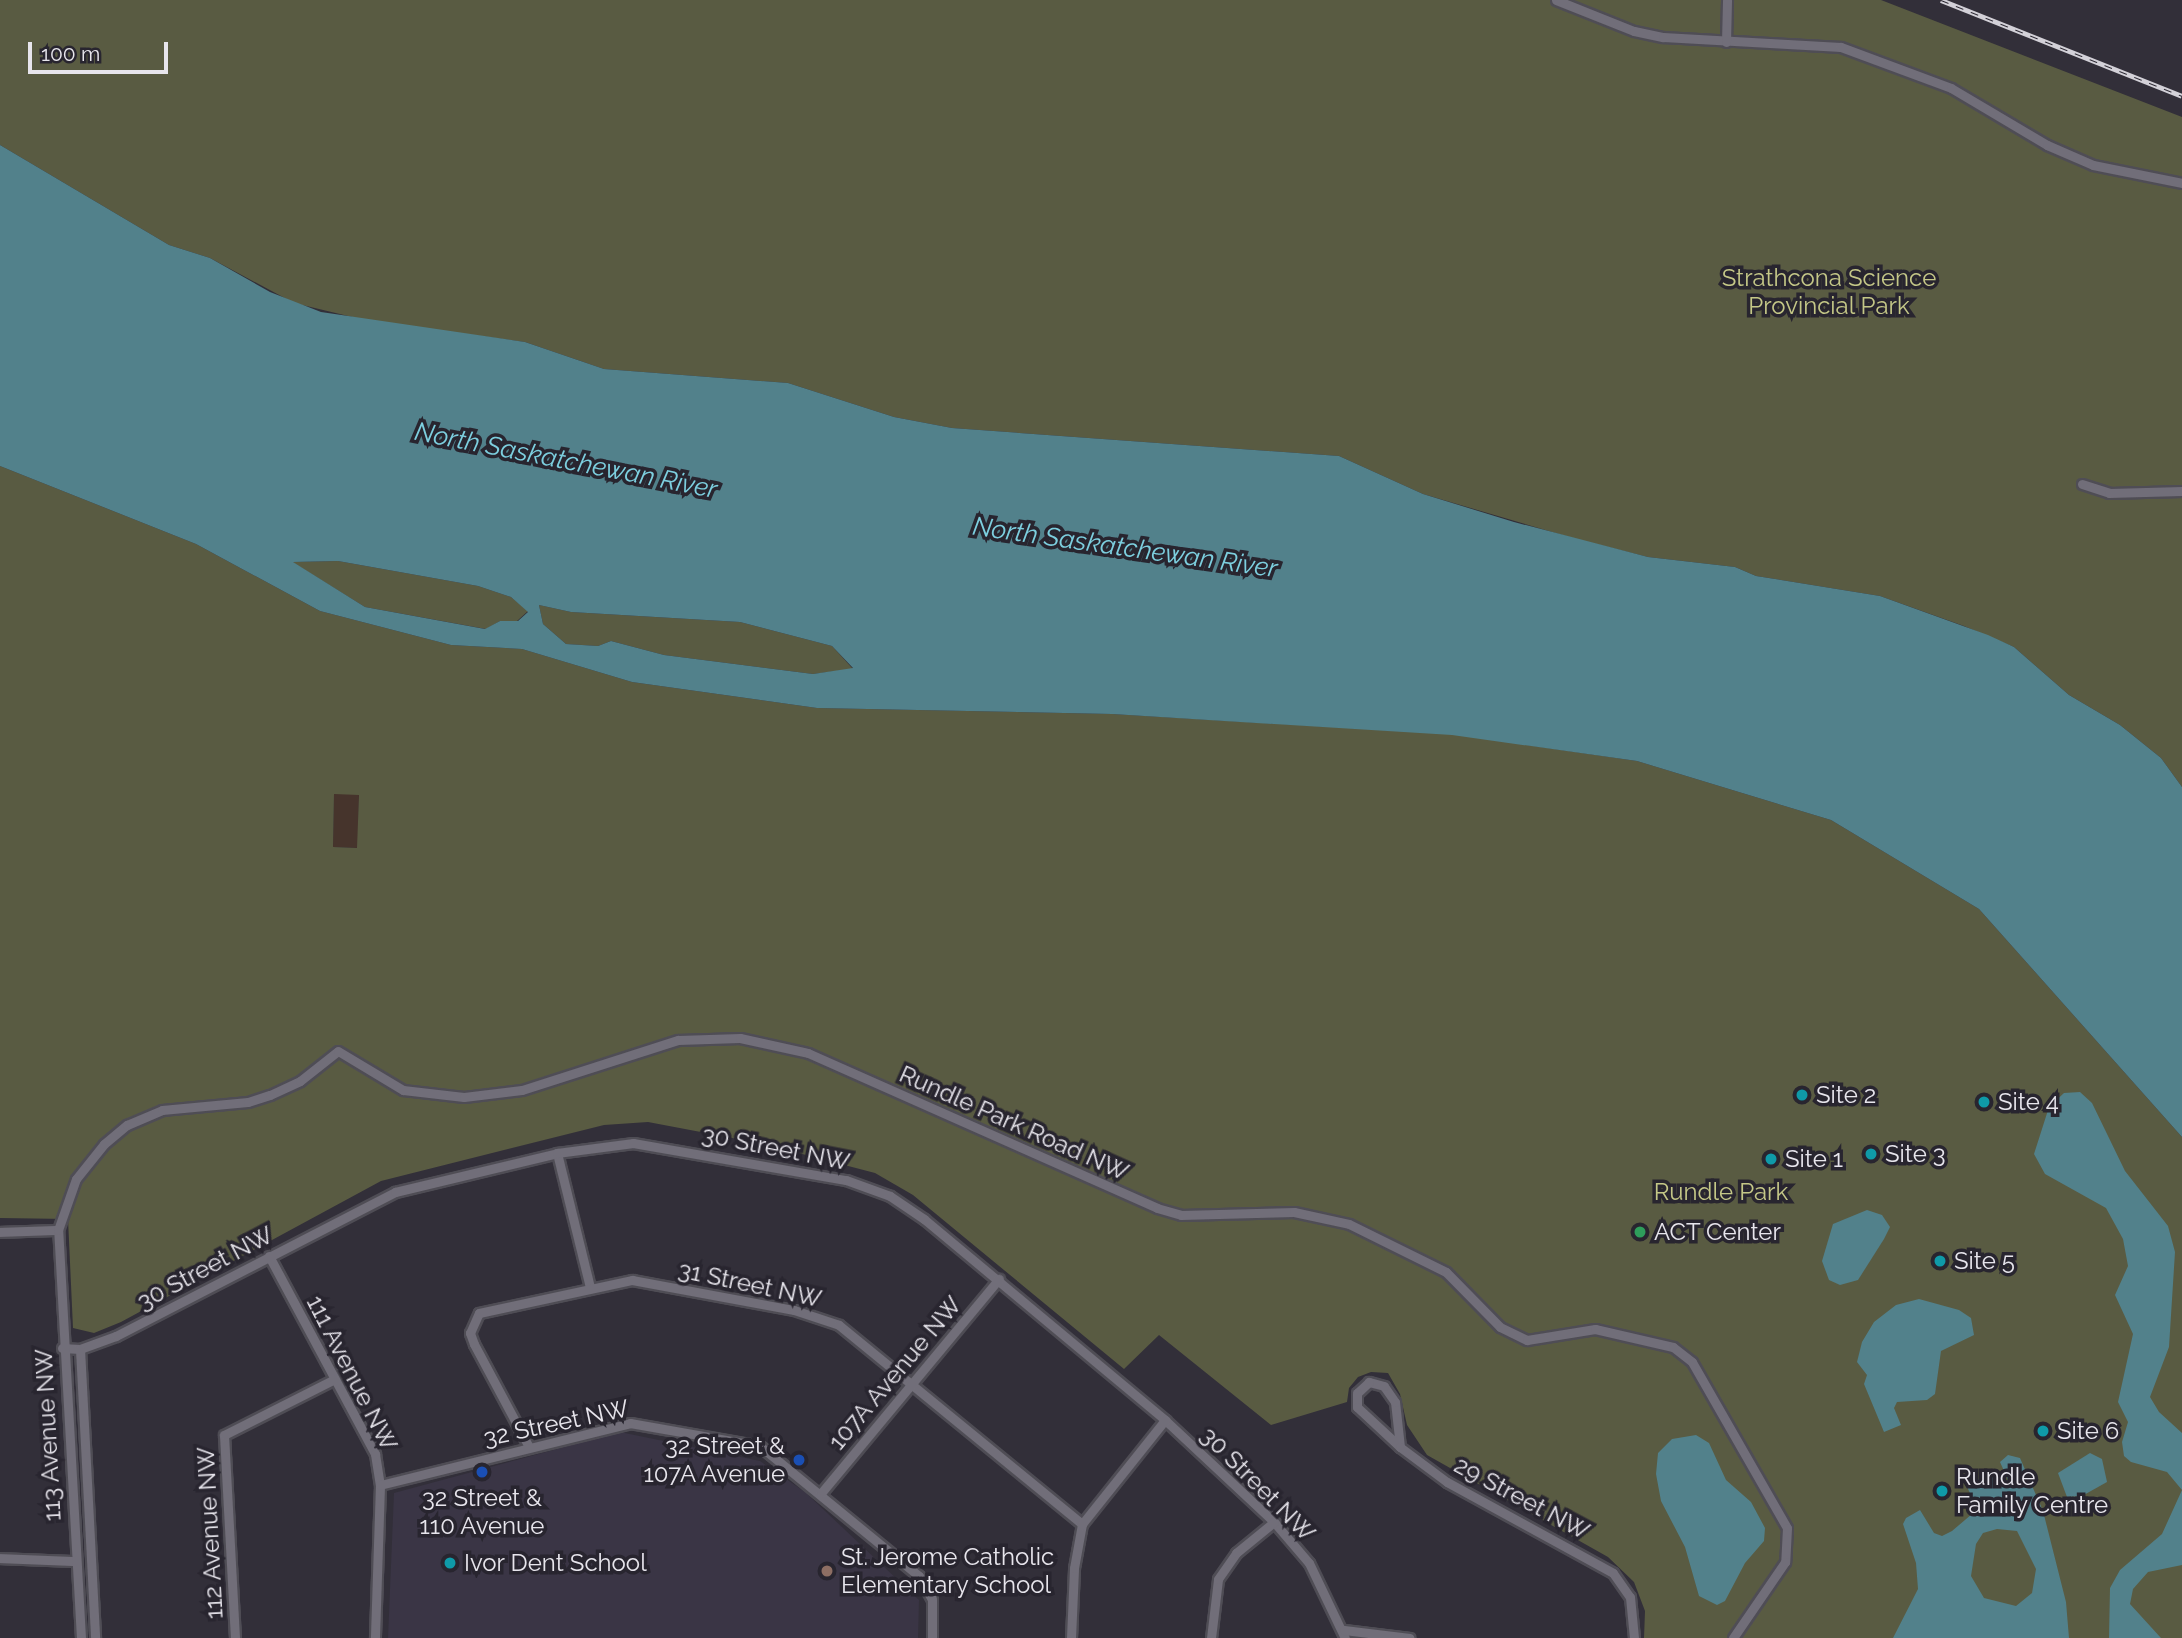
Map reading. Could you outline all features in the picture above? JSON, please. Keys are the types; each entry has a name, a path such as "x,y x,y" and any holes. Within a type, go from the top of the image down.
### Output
{"street":[{"path":"1556,0 1634,31 1692,42 1842,47 1951,88 2031,137 2084,162 2182,183"},
{"path":"1726,42 1727,0"},
{"path":"2082,484 2109,493 2182,491"},
{"name":"Rundle Park Road NW","path":"58,1230 70,1192 84,1167 127,1125 174,1108 248,1102 270,1095 300,1082 338,1051 402,1090 464,1097 522,1090 678,1040 740,1038 808,1053 1157,1208 1181,1215 1294,1212 1349,1224 1446,1272 1500,1327 1527,1340 1595,1329 1672,1347 1692,1362 1787,1528 1785,1562 1733,1638"},
{"name":"30 Street NW","path":"62,1348 80,1349 116,1336 395,1192 557,1153 604,1145 653,1145 862,1185 914,1210 1165,1420 1274,1522 1309,1563 1345,1634"},
{"path":"557,1153 590,1287"},
{"path":"0,1232 58,1230"},
{"name":"113 Avenue NW","path":"58,1230 74,1561 81,1638"},
{"name":"111 Avenue NW","path":"270,1256 375,1454 380,1485 375,1638"},
{"name":"107A Avenue NW","path":"822,1492 999,1279"},
{"name":"31 Street NW","path":"529,1447 474,1344 470,1333 479,1313 632,1280 821,1316 839,1325 910,1387 1082,1524"},
{"name":"113 Avenue NW","path":"80,1349 95,1638"},
{"name":"112 Avenue NW","path":"234,1638 222,1440 230,1429 335,1379"},
{"name":"29 Street NW","path":"1401,1447 1395,1402 1384,1386 1369,1382 1357,1393 1357,1408 1401,1447 1447,1482 1599,1561 1624,1584 1635,1621 1634,1638"},
{"path":"1071,1638 1074,1568 1082,1524 1165,1420"},
{"name":"32 Street NW","path":"380,1485 630,1423 760,1447 822,1492 919,1576 932,1599 932,1638"},
{"path":"1211,1638 1218,1579 1236,1553 1274,1522"},
{"path":"0,1558 74,1561"},
{"path":"1345,1634 1410,1638"}],"shaded area":[{"path":"334,794 359,794 358,848 333,847"},
{"path":"620,1432 760,1461 805,1492 919,1600 918,1638 388,1638 394,1493"}],"green space":[{"name":"Strathcona Science Provincial Park","path":"0,0 1881,0 2182,117 2182,787 2161,758 2120,725 2069,695 2014,647 1964,626 1880,596 1756,576 1735,567 1648,557 1576,539 1423,494 1339,456 952,428 894,417 788,383 604,369 525,342 369,321 294,303 210,258 169,245 0,145"},
{"name":"Rundle Park","path":"0,466 196,544 320,611 451,645 522,649 632,682 817,708 1112,714 1452,734 1637,761 1831,820 1979,909 2182,1137 2182,1638 1644,1638 1645,1611 1634,1582 1608,1557 1427,1455 1407,1425 1400,1394 1388,1373 1371,1372 1358,1377 1349,1388 1347,1402 1271,1425 1159,1335 1124,1369 913,1195 875,1173 764,1144 648,1122 604,1125 381,1181 121,1322 94,1333 73,1328 68,1219 0,1218","holes":["334,794 359,795 357,848 333,847"]},
{"path":"338,561 478,586 511,597 528,611 517,621 500,621 486,629 365,607 292,562"},
{"path":"539,605 571,612 740,622 832,646 853,669 813,674 664,655 611,641 598,646 566,644 543,624"}],"water":[{"name":"North Saskatchewan River","path":"0,145 169,245 210,258 270,292 321,312 525,342 604,369 788,383 894,417 952,428 1339,456 1423,494 1514,522 1648,557 1735,567 1756,576 1880,596 2014,647 2069,695 2120,725 2161,758 2182,787 2182,1137 1979,909 1831,820 1637,761 1452,735 1112,714 817,708 632,682 522,649 451,645 320,611 196,544 0,466","holes":["338,561 478,586 511,597 528,612 518,621 500,621 485,629 365,607 293,562","539,605 571,612 740,622 832,646 853,668 813,674 664,655 611,641 598,646 566,644 543,624"]},
{"path":"2080,1092 2092,1103 2125,1171 2168,1226 2175,1252 2169,1347 2150,1397 2159,1412 2182,1433 2182,1490 2167,1472 2131,1462 2124,1456 2122,1442 2128,1422 2118,1402 2133,1334 2115,1295 2128,1266 2123,1239 2106,1208 2045,1174 2034,1154 2049,1107 2064,1093"},
{"path":"1867,1210 1882,1215 1890,1227 1858,1280 1840,1285 1829,1280 1822,1261 1833,1224"},
{"path":"1919,1299 1959,1310 1971,1318 1974,1335 1941,1351 1935,1394 1927,1400 1897,1402 1894,1408 1901,1425 1884,1432 1864,1384 1867,1375 1857,1362 1862,1342 1874,1322 1896,1305"},
{"path":"1696,1435 1709,1443 1726,1480 1751,1502 1765,1528 1764,1541 1745,1563 1725,1601 1717,1605 1699,1596 1685,1547 1661,1501 1656,1474 1658,1453 1672,1439"},
{"path":"2090,1453 2102,1459 2107,1482 2082,1496 2067,1497 2058,1473"},
{"path":"2008,1455 2020,1458 2043,1511 2066,1602 2069,1638 1893,1638 1918,1589 1916,1563 1903,1524 1906,1518 1920,1510 1934,1533 1942,1536 1952,1531 1972,1514 1975,1503 1966,1485 1993,1473 1998,1484 2008,1480 2000,1462","holes":["1997,1529 2017,1531 2036,1569 2032,1593 2016,1606 1984,1598 1971,1576 1976,1544 1983,1533"]},
{"path":"2182,1490 2182,1565 2148,1572 2133,1589 2130,1604 2161,1638 2109,1638 2110,1588 2120,1570 2162,1534"}],"railway":[{"path":"1941,0 2182,96"}],"place":[{"name":"Site 2","path":"1802,1095"},
{"name":"Site 4","path":"1984,1102"},
{"name":"Site 3","path":"1871,1154"},
{"name":"Site 1","path":"1771,1159"},
{"name":"ACT Center","path":"1640,1232"},
{"name":"Site 5","path":"1940,1261"},
{"name":"Site 6","path":"2043,1431"},
{"name":"32 Street & 107A Avenue","path":"799,1460"},
{"name":"32 Street & 110 Avenue","path":"482,1472"},
{"name":"Rundle Family Centre","path":"1942,1491"},
{"name":"Ivor Dent School","path":"450,1563"},
{"name":"St. Jerome Catholic Elementary School","path":"827,1571"}]}
